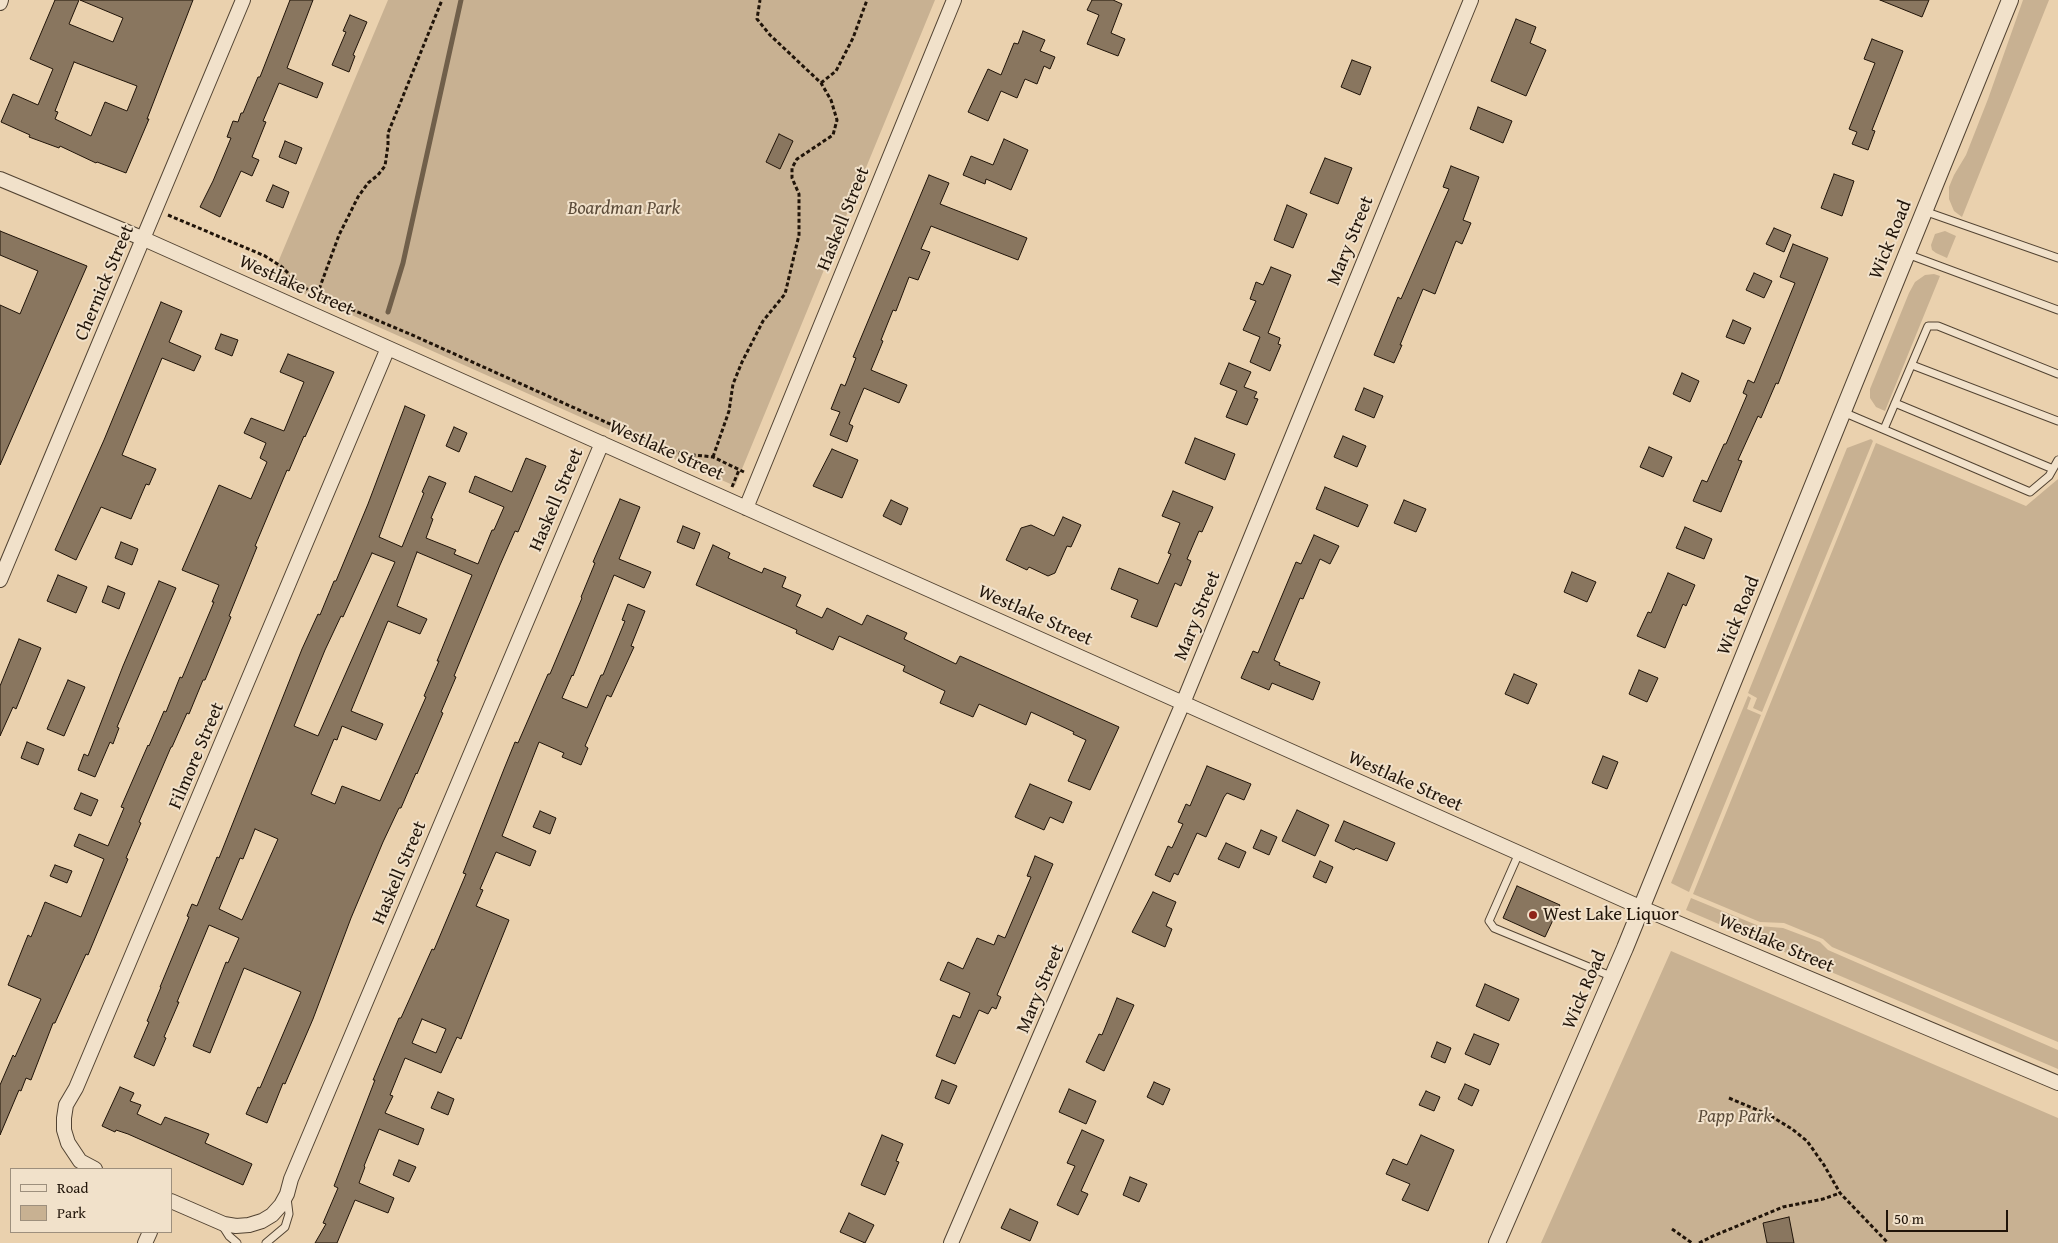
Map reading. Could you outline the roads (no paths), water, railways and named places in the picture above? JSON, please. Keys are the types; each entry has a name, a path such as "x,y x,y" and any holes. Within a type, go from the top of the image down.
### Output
{"street":[{"name":"Chernick Street","path":"0,580 244,0"},
{"name":"Haskell Street","path":"746,508 954,0"},
{"name":"Mary Street","path":"952,1243 1183,703 1471,0"},
{"name":"Wick Road","path":"1496,1243 1642,908 2010,0"},
{"name":"Westlake Street","path":"0,178 144,239 1642,908 2058,1083"},
{"name":"Filmore Street","path":"93,1168 80,1160 68,1142 64,1130 66,1105 80,1079 388,348"},
{"name":"Haskell Street","path":"172,1201 220,1223 236,1226 249,1226 262,1221 272,1215 281,1205 602,443"}],"lane":[{"path":"1924,211 2058,258"},
{"path":"1907,254 2058,310"},
{"path":"1884,429 1928,326 1938,326 2058,374"},
{"path":"1912,365 2058,421"},
{"path":"1895,403 2053,469"},
{"path":"1843,412 2030,492 2049,476 2058,460"},
{"path":"1519,853 1489,920 1494,928 1613,977"},
{"path":"266,1243 285,1227 289,1214 287,1194"},
{"path":"220,1223 229,1236 237,1243"}],"waterway":[{"path":"388,312 403,263 461,0"}],"place":[{"name":"West Lake Liquor","path":"1533,915"}],"park label":[{"name":"Boardman Park","path":"624,209"},
{"name":"Papp Park","path":"1735,1117"}]}
